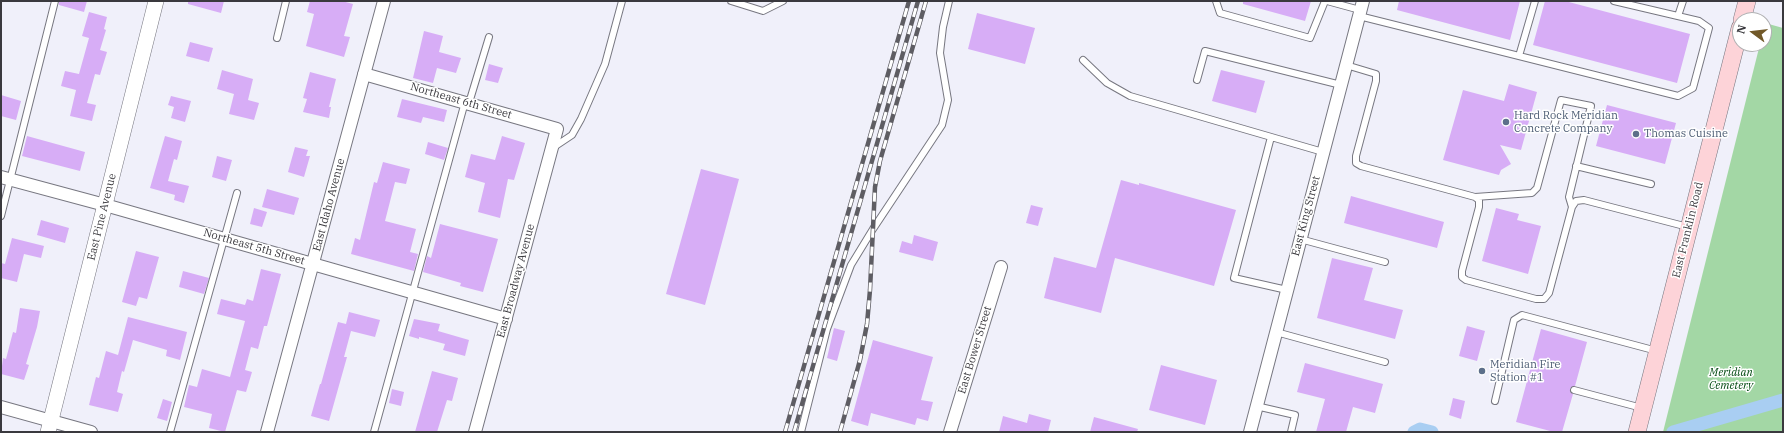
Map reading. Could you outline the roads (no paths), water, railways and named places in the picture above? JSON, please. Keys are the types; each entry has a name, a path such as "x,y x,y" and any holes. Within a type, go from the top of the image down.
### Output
{"main road":[{"path":"1744,12 1747,1"},
{"name":"East Franklin Road","path":"1637,432 1734,52"}],"street":[{"name":"East Pine Avenue","path":"49,426 156,1"},
{"name":"East Idaho Avenue","path":"267,432 384,1"},
{"name":"East King Street","path":"1250,432 1360,9"},
{"name":"Northeast 6th Street","path":"364,74 557,129"},
{"name":"East Broadway Avenue","path":"475,432 557,129"},
{"name":"Northeast 5th Street","path":"6,178 506,319"},
{"name":"East Bower Street","path":"950,432 1001,267"},
{"path":"1,407 49,426 91,432"}],"lane":[{"path":"1,216 6,178 56,1"},
{"path":"277,38 286,1"},
{"path":"552,148 572,135 581,119 605,64 622,1"},
{"path":"731,1 763,11 783,1"},
{"path":"801,432 827,329 851,265 942,125 948,100 940,53 943,27 949,1"},
{"path":"1216,1 1220,13 1310,38 1326,1 1360,9 1519,56 1678,96 1693,88 1709,28 1699,20 1614,1"},
{"path":"1519,56 1535,1"},
{"path":"1678,16 1683,1"},
{"path":"374,432 467,103 489,37"},
{"path":"1197,80 1205,51 1341,85"},
{"path":"1083,60 1107,83 1130,96 1323,152"},
{"path":"1346,65 1376,74 1376,81 1356,156 1356,163 1361,166 1475,196 1532,193 1537,188 1561,100 1591,106 1569,197 1572,207"},
{"path":"1271,138 1234,278 1287,290"},
{"path":"1576,166 1651,184"},
{"path":"170,432 237,193"},
{"path":"1475,196 1479,200 1479,207 1462,271 1462,277 1466,280 1536,299 1544,299 1549,293 1572,207 1576,201 1584,200 1689,228"},
{"path":"1300,239 1385,262"},
{"path":"1496,401 1514,320 1522,315 1657,351"},
{"path":"1276,332 1385,362"},
{"path":"1574,390 1643,408"},
{"path":"1256,406 1295,415 1291,432"}],"waterway":[{"path":"1673,432 1783,400"},
{"path":"1414,432 1420,429 1432,432"}],"railway":[{"path":"785,432 909,1"},
{"path":"794,432 918,1"},
{"path":"840,432 860,360 867,324 875,187 880,161 926,1"}],"place":[{"name":"Hard Rock Meridian Concrete Company","path":"1506,122"},
{"name":"Thomas Cuisine","path":"1636,134"},
{"name":"Meridian Fire Station #1","path":"1482,371"}],"park label":[{"name":"Meridian Cemetery","path":"1731,379"}]}
